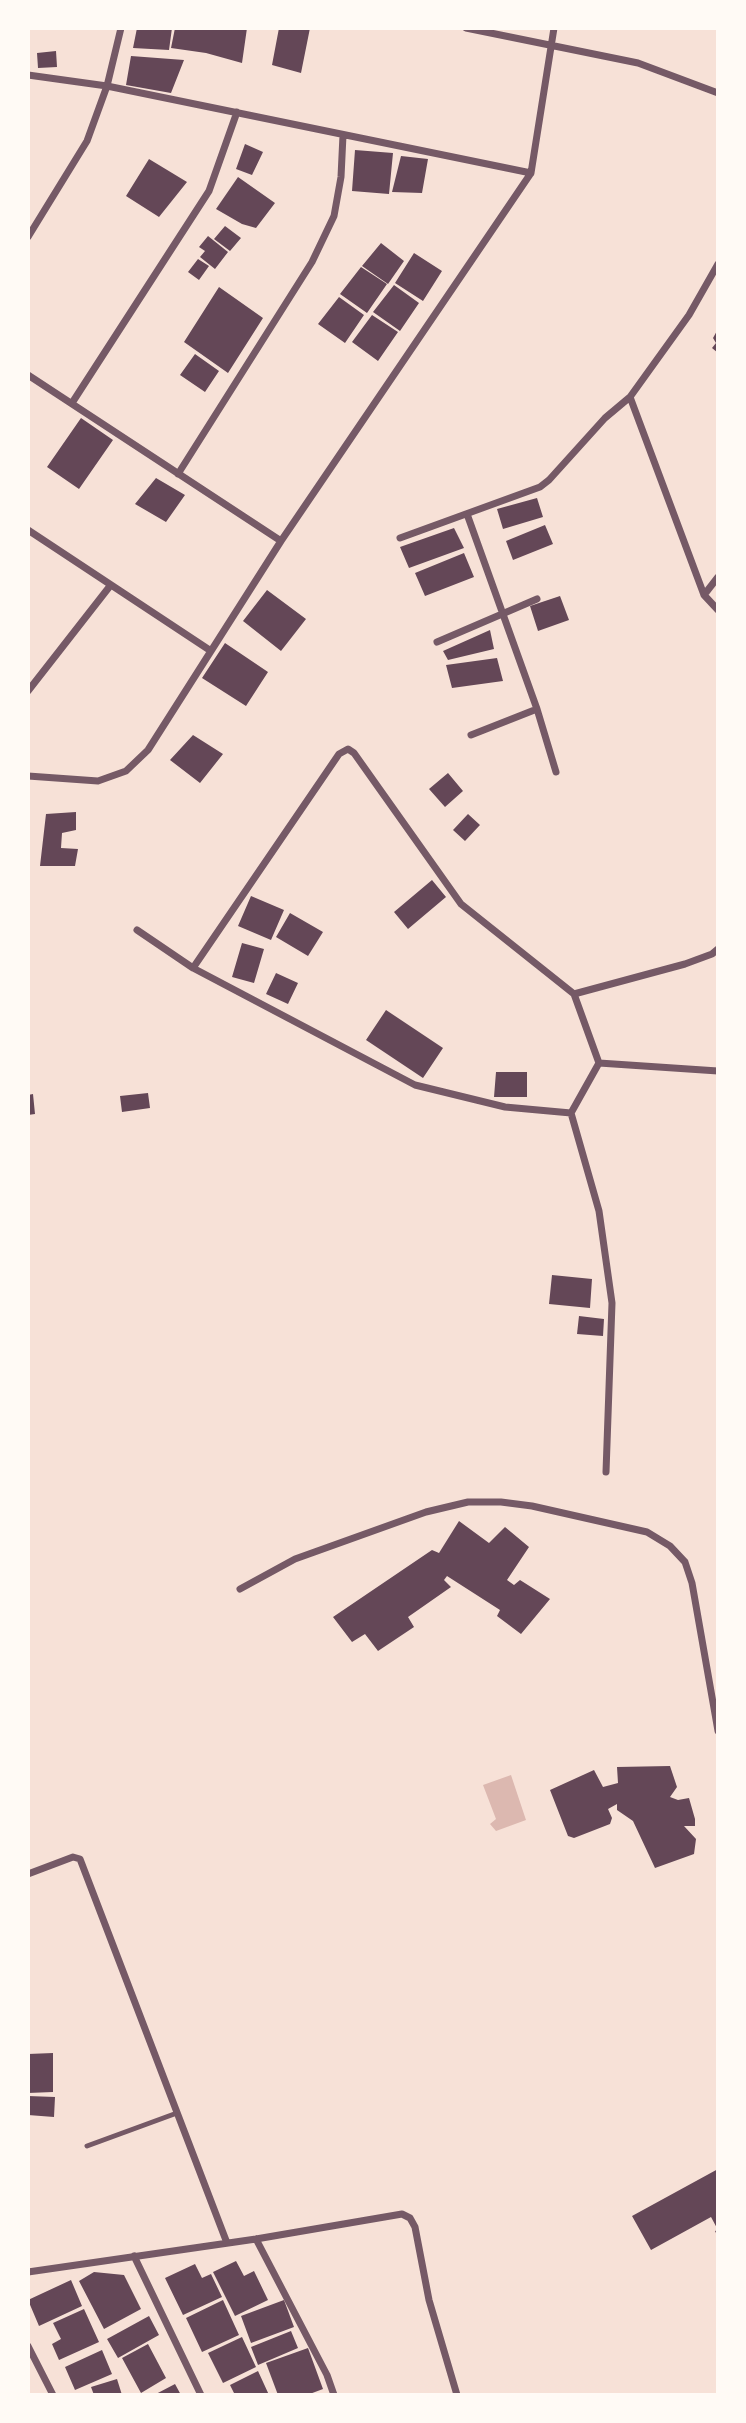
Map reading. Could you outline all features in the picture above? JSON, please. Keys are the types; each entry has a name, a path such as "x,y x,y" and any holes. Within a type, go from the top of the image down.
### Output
{"street":[{"path":"28,237 88,141 107,86 121,28"},
{"path":"466,28 638,63 718,93"},
{"path":"28,770 31,776 98,781 126,771 148,750 281,541 531,173 554,28"},
{"path":"28,75 107,86 531,173"},
{"path":"72,403 209,191 237,112"},
{"path":"178,474 312,262 334,216 341,177 343,135"},
{"path":"400,538 540,487 605,418 630,397 689,315 718,264"},
{"path":"28,375 281,541"},
{"path":"630,397 704,595 718,610"},
{"path":"467,513 537,709 556,772"},
{"path":"28,530 211,651"},
{"path":"704,595 718,577"},
{"path":"28,691 110,586"},
{"path":"437,642 537,599"},
{"path":"471,735 537,709"},
{"path":"193,968 340,754 348,749 355,753 461,904 573,994 599,1063"},
{"path":"137,930 193,968 415,1085 505,1107 570,1113"},
{"path":"573,994 685,964 718,949"},
{"path":"599,1063 570,1113 599,1211 612,1303 606,1472"},
{"path":"599,1063 718,1071"},
{"path":"240,1589 295,1559 426,1512 468,1502 532,1506 648,1532 670,1546 685,1562 718,1731"},
{"path":"28,1874 74,1857 80,1859 226,2243"},
{"path":"28,2272 256,2239 402,2214 410,2218 415,2227 435,2325 457,2395"},
{"path":"256,2239 327,2375 334,2395"},
{"path":"134,2256 201,2395"},
{"path":"28,2346 53,2395"}],"lane":[{"path":"88,2146 177,2113"}],"shaded area":[{"path":"511,1775 526,1820 496,1831 490,1824 496,1819 483,1785"}],"building":[{"path":"137,28 172,28 169,50 133,48"},
{"path":"175,28 247,28 242,63 206,53 171,48"},
{"path":"279,28 310,28 301,73 272,65"},
{"path":"56,51 57,67 38,68 37,53"},
{"path":"131,56 184,60 171,93 126,85"},
{"path":"245,144 263,152 252,175 236,169"},
{"path":"355,150 393,153 389,194 352,191"},
{"path":"401,156 428,159 422,193 392,192"},
{"path":"149,159 187,182 159,217 126,196"},
{"path":"238,177 275,203 256,228 242,224 216,209"},
{"path":"225,226 241,238 230,251 214,239"},
{"path":"208,236 228,252 215,269 200,257 205,251 199,247"},
{"path":"381,243 404,261 388,284 362,266"},
{"path":"414,253 442,271 423,301 395,283"},
{"path":"198,259 209,266 199,280 188,272"},
{"path":"361,267 387,284 367,313 340,294"},
{"path":"394,285 419,303 400,331 373,312"},
{"path":"219,287 263,318 228,373 184,342"},
{"path":"339,297 364,315 345,343 318,324"},
{"path":"372,315 398,332 378,361 352,342"},
{"path":"718,329 718,353 712,348 716,343 713,338"},
{"path":"195,354 219,371 205,392 180,375"},
{"path":"81,418 113,440 79,489 47,467"},
{"path":"156,478 185,495 166,522 135,504"},
{"path":"537,498 543,517 503,529 497,509"},
{"path":"545,525 553,544 513,560 506,541"},
{"path":"454,528 464,548 409,568 400,547"},
{"path":"464,553 474,577 425,596 415,573"},
{"path":"267,590 306,619 281,651 243,621"},
{"path":"560,596 569,620 538,631 530,606"},
{"path":"490,630 494,649 448,660 443,651"},
{"path":"225,643 268,672 246,706 202,678"},
{"path":"497,658 503,681 452,688 446,665"},
{"path":"193,735 223,754 200,783 170,760"},
{"path":"448,773 463,791 445,807 429,789"},
{"path":"76,812 76,830 62,833 61,848 78,849 75,866 40,866 46,814"},
{"path":"468,814 480,825 465,841 453,830"},
{"path":"432,880 446,897 408,929 394,912"},
{"path":"251,896 284,910 271,940 238,926"},
{"path":"290,913 323,932 308,956 276,937"},
{"path":"242,943 264,949 254,983 232,977"},
{"path":"276,973 298,983 288,1004 266,994"},
{"path":"386,1010 443,1048 423,1078 366,1040"},
{"path":"496,1072 527,1072 527,1097 494,1097"},
{"path":"148,1093 150,1108 122,1112 120,1096"},
{"path":"33,1094 35,1114 28,1115 28,1095"},
{"path":"552,1275 592,1279 590,1308 549,1304"},
{"path":"579,1316 604,1319 603,1336 577,1334"},
{"path":"459,1521 489,1543 505,1527 529,1547 507,1580 514,1585 520,1580 550,1599 521,1634 497,1616 500,1610 447,1576 444,1580 451,1587 408,1617 414,1627 378,1651 365,1634 352,1642 333,1617 432,1550 439,1553"},
{"path":"670,1766 677,1787 670,1797 678,1800 689,1798 695,1819 695,1826 684,1826 696,1839 694,1854 655,1868 633,1821 617,1810 617,1804 608,1809 612,1818 610,1824 574,1838 568,1836 550,1790 594,1770 603,1787 618,1783 617,1767"},
{"path":"53,2053 53,2092 28,2093 28,2054"},
{"path":"28,2096 55,2097 54,2117 28,2115"},
{"path":"718,2169 718,2230 711,2217 651,2250 632,2216"},
{"path":"236,2261 244,2276 254,2271 268,2300 235,2316 213,2272"},
{"path":"195,2264 202,2278 211,2274 222,2297 183,2315 165,2278"},
{"path":"94,2272 124,2275 141,2309 104,2329 79,2281"},
{"path":"71,2280 82,2306 39,2326 28,2300"},
{"path":"223,2300 239,2335 202,2352 186,2318"},
{"path":"284,2300 294,2327 251,2343 241,2316"},
{"path":"84,2309 99,2342 59,2360 52,2344 61,2339 53,2323"},
{"path":"149,2316 159,2335 118,2358 107,2339"},
{"path":"291,2331 298,2348 258,2365 251,2347"},
{"path":"242,2337 256,2367 223,2383 208,2353"},
{"path":"148,2344 166,2378 141,2393 122,2358"},
{"path":"308,2348 323,2389 307,2395 278,2395 266,2363"},
{"path":"102,2350 112,2374 75,2390 65,2367"},
{"path":"258,2371 269,2395 235,2395 230,2385"},
{"path":"117,2379 122,2395 94,2395 91,2387"},
{"path":"175,2384 181,2395 154,2395"}]}
